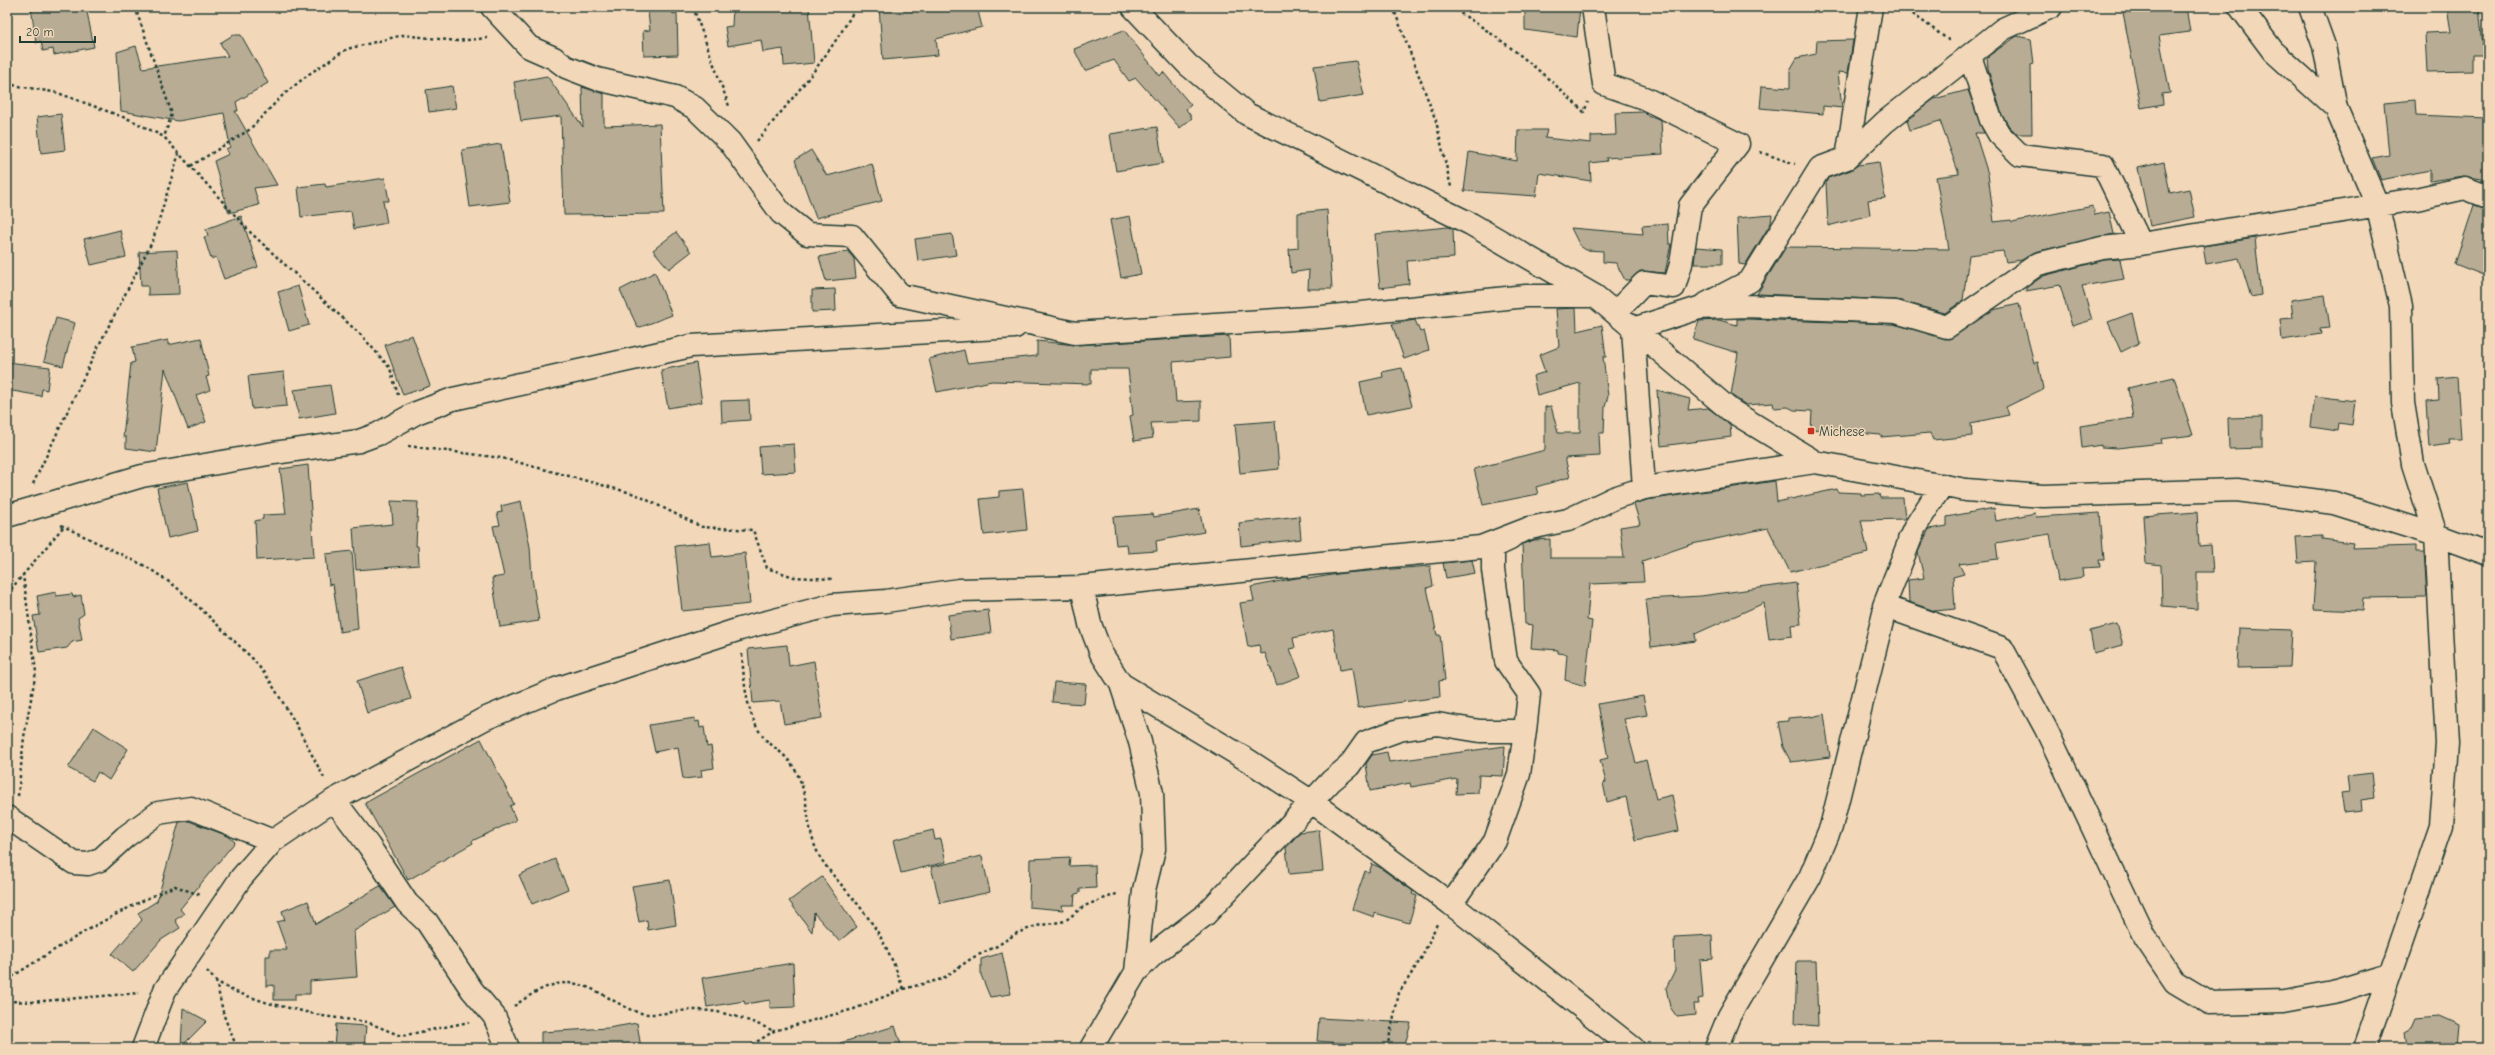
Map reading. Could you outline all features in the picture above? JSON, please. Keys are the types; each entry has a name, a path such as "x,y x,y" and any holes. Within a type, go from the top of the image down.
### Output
{"street":[{"path":"492,7 529,47 580,73 675,98 695,108 712,122 742,158 781,212 807,234 852,236 900,295 1075,333 1323,317 1526,296 1595,296"},
{"path":"1133,7 1188,65 1247,114 1457,217 1595,296 1730,410 1815,462"},
{"path":"1593,7 1604,84 1644,98 1738,144 1690,206 1681,264 1674,287 1644,283 1615,313"},
{"path":"1847,158 1871,7"},
{"path":"1633,329 1698,308 1750,281 1820,168 1847,158 1885,122 2003,30 2050,7"},
{"path":"2240,7 2273,51 2336,108"},
{"path":"2310,7 2324,46 2336,108 2378,204 2401,306 2403,403 2413,464 2436,535 2447,744 2441,826 2389,974 2365,1048"},
{"path":"1970,56 1991,120 1999,134 2020,155 2103,165 2141,244"},
{"path":"1698,308 1746,306 1896,312 1947,327 2038,264 2102,248 2141,244 2465,188 2488,197"},
{"path":"17,511 142,476 274,453 359,441 378,434 416,413 453,399 691,346 1044,326"},
{"path":"1633,329 1644,488"},
{"path":"143,1048 165,990 241,878 273,841 334,800 484,719 556,689 740,629 832,606 886,601 959,590 1082,587 1481,547 1530,528 1568,520 1614,498 1644,488 1815,462 1966,490 2043,496 2238,490 2334,503 2436,535 2488,554"},
{"path":"1716,1048 1729,1016 1810,877 1830,827 1884,606 1915,527 1942,486"},
{"path":"1450,903 1495,841 1518,774 1526,731 1529,694 1506,661 1498,615 1493,547 1530,528"},
{"path":"1082,587 1090,624 1101,653 1121,684 1140,742 1152,793 1154,849 1147,877 1136,972"},
{"path":"1884,606 2002,648 2046,729 2144,936 2175,982 2210,1003 2284,1001 2333,992 2389,974"},
{"path":"1121,684 1249,761 1312,802 1450,903 1633,1048"},
{"path":"1091,1048 1136,972 1155,953 1206,914 1312,802 1349,766 1366,742 1399,730 1437,724 1480,731 1526,731"},
{"path":"334,800 369,846 407,902 427,922 472,990 494,1016 508,1048"},
{"path":"11,820 74,863 88,864 100,860 125,837 158,813 191,808 273,841"}],"path":[{"path":"135,7 172,114 164,136"},
{"path":"693,7 730,110"},
{"path":"742,158 810,74 847,24 856,7"},
{"path":"1394,7 1436,121 1457,217"},
{"path":"1450,7 1504,42 1532,64 1584,112 1597,79 1604,84"},
{"path":"1903,7 1970,56"},
{"path":"191,166 249,130 283,95 309,74 347,49 403,35 457,41 517,35"},
{"path":"7,84 58,93 131,120 164,136 251,233 362,336 390,368 400,402 416,413"},
{"path":"1738,144 1787,162 1820,168"},
{"path":"179,152 153,240 17,511 64,526 147,567 175,586 253,659 268,678 296,724 334,800"},
{"path":"402,445 460,451 502,458 635,494 702,527 753,530 767,568 794,577 834,579"},
{"path":"7,594 64,526"},
{"path":"11,820 36,672 23,575"},
{"path":"740,629 749,704 756,725 766,739 784,754 794,768 807,802 810,835 820,857 881,936 896,968 903,989"},
{"path":"747,1048 774,1031 854,1009 903,989 942,979 972,958 997,946 1017,933 1036,926 1065,921 1084,906 1118,894 1147,877"},
{"path":"7,980 94,926 139,901 175,886 197,894 204,891"},
{"path":"1387,1048 1398,993 1422,957 1450,903"},
{"path":"191,953 216,981 233,991 268,1003 323,1016 367,1022 400,1036 454,1026 494,1016 504,1012 549,986 567,983 586,987 637,1012 647,1014 698,1010 726,1013 749,1020 774,1031"},
{"path":"216,981 224,1016 237,1048"},
{"path":"7,1001 32,1002 165,990"}],"building":[{"path":"31,7 86,7 94,47 54,55 53,49 43,51 41,41 36,43"},
{"path":"733,7 809,7 814,63 784,66 783,49 763,52 761,40 728,46 725,27 732,26"},
{"path":"879,7 977,7 982,27 936,39 938,55 883,60"},
{"path":"1525,7 1580,7 1577,37 1525,30"},
{"path":"2122,7 2186,7 2190,32 2159,36 2170,93 2162,94 2163,104 2141,108"},
{"path":"2447,7 2479,7 2484,55 2472,55 2472,71 2427,72 2425,33 2451,32"},
{"path":"672,9 673,14 677,13 678,55 644,56 643,31 650,30 648,12"},
{"path":"1124,30 1160,76 1163,72 1191,105 1186,109 1192,118 1180,128 1136,78 1129,81 1114,60 1085,71 1074,49"},
{"path":"233,35 241,35 268,83 236,102 238,111 235,111 277,185 254,188 259,205 229,213 214,161 229,154 226,149 230,147 224,113 178,121 121,111 117,52 136,46 143,68 228,56 220,43"},
{"path":"2017,36 2031,39 2034,64 2031,65 2032,134 2017,134 2009,126 2002,115 1988,69 1987,57"},
{"path":"1853,40 1848,73 1838,72 1842,108 1823,106 1823,114 1760,108 1762,86 1790,88 1790,70 1797,58 1816,54 1817,41"},
{"path":"1356,61 1364,95 1320,102 1314,66"},
{"path":"547,76 583,127 582,87 604,94 604,126 660,124 664,214 564,215 561,116 521,121 514,82"},
{"path":"452,86 456,108 429,112 426,90"},
{"path":"1968,90 1984,133 1975,133 1988,174 1994,222 2011,220 2012,222 2093,206 2095,215 2109,212 2114,234 2035,252 2022,260 2006,262 2003,251 1969,255 1963,300 1945,313 1896,300 1757,294 1786,247 1949,249 1936,177 1959,174 1940,121 1910,130 1907,120 1934,99"},
{"path":"2415,100 2416,115 2486,118 2488,184 2482,181 2482,179 2463,176 2430,181 2430,170 2381,180 2372,158 2389,155 2384,103"},
{"path":"1644,112 1649,117 1654,117 1661,120 1663,154 1606,158 1607,161 1590,163 1591,181 1539,173 1536,196 1464,191 1469,152 1517,161 1518,130 1547,130 1545,138 1591,143 1591,136 1616,135 1615,113"},
{"path":"61,114 65,150 41,153 37,117"},
{"path":"1157,127 1163,163 1116,171 1110,134"},
{"path":"501,144 510,202 470,207 462,150"},
{"path":"811,150 827,176 872,164 882,201 816,218 795,160"},
{"path":"1879,162 1885,198 1868,200 1870,215 1828,226 1826,183 1828,178 1851,170 1858,165"},
{"path":"2164,162 2170,193 2189,189 2195,217 2150,226 2138,168"},
{"path":"385,178 389,201 383,201 387,223 354,229 351,211 301,217 298,187 325,184 326,187"},
{"path":"2474,205 2488,209 2488,277 2455,264"},
{"path":"1327,210 1332,289 1308,289 1309,270 1291,273 1289,249 1298,248 1298,213"},
{"path":"1772,215 1771,223 1745,265 1739,264 1737,218"},
{"path":"241,216 258,267 224,279 216,257 211,259 204,237 208,236 206,229"},
{"path":"1130,216 1141,274 1121,278 1110,220"},
{"path":"1668,224 1669,244 1671,244 1665,273 1640,271 1630,280 1625,280 1616,263 1603,262 1603,251 1586,250 1580,246 1571,228 1643,234 1642,226"},
{"path":"1448,227 1453,229 1454,258 1407,261 1409,284 1380,288 1375,234"},
{"path":"120,230 126,257 91,265 84,239"},
{"path":"676,232 691,252 669,269 653,250"},
{"path":"952,234 956,255 918,261 915,239"},
{"path":"2255,238 2261,295 2251,297 2239,258 2206,264 2203,246"},
{"path":"1696,247 1722,249 1722,264 1694,264"},
{"path":"177,250 179,294 148,295 148,286 141,286 139,252"},
{"path":"848,251 854,259 856,278 826,281 819,257"},
{"path":"2120,259 2124,279 2082,286 2092,320 2072,326 2060,285 2026,291 2026,288 2043,276 2104,260"},
{"path":"655,272 672,315 638,328 620,290"},
{"path":"298,286 309,325 289,331 278,292"},
{"path":"835,289 836,311 812,312 812,290"},
{"path":"2325,295 2330,328 2320,329 2321,334 2282,340 2280,319 2293,318 2291,300"},
{"path":"2019,304 2034,363 2038,362 2043,389 2006,407 2009,415 1971,423 1972,436 1933,440 1930,433 1881,437 1881,435 1811,429 1812,411 1794,410 1788,407 1774,408 1773,403 1746,405 1731,395 1738,353 1693,339 1699,321 1719,320 1737,325 1737,319 1746,319 1894,324 1949,339 1993,310"},
{"path":"1576,308 1577,331 1602,325 1606,357 1603,357 1608,396 1605,407 1604,433 1599,433 1600,456 1565,458 1570,477 1536,487 1538,494 1483,505 1474,469 1545,450 1545,407 1551,406 1558,433 1580,433 1580,383 1537,395 1533,376 1545,372 1539,355 1559,347 1556,309"},
{"path":"2132,313 2139,343 2121,352 2108,322"},
{"path":"56,318 75,323 63,366 44,361"},
{"path":"1415,320 1420,332 1424,331 1429,350 1404,359 1392,324"},
{"path":"412,335 430,386 403,395 385,345"},
{"path":"1229,336 1230,357 1173,362 1176,402 1201,401 1201,421 1151,423 1153,438 1134,441 1130,416 1133,415 1128,369 1091,369 1091,384 992,381 937,392 929,359 964,350 967,363 1037,356 1037,341 1076,345"},
{"path":"201,338 209,376 206,377 210,390 196,395 206,422 188,429 165,369 156,452 126,448 126,437 123,437 131,363 135,362 132,347 168,340 168,345"},
{"path":"7,362 50,367 47,390 42,389 41,396 7,390"},
{"path":"696,363 702,402 668,408 661,370"},
{"path":"1402,368 1412,406 1366,415 1360,382 1383,377 1382,372"},
{"path":"284,372 287,406 252,409 248,376"},
{"path":"2174,377 2193,435 2161,439 2162,443 2117,448 2101,447 2101,445 2082,448 2080,426 2133,418 2128,388"},
{"path":"2457,377 2461,439 2449,439 2450,444 2429,447 2426,401 2439,400 2438,379"},
{"path":"330,385 335,413 299,419 294,390"},
{"path":"1657,390 1690,399 1688,410 1708,408 1730,424 1731,437 1661,446"},
{"path":"2315,396 2355,401 2352,425 2339,423 2338,431 2311,427"},
{"path":"749,400 750,420 722,422 721,401"},
{"path":"2262,417 2262,448 2229,449 2228,418"},
{"path":"1275,421 1279,469 1240,473 1235,424"},
{"path":"794,444 796,472 761,474 759,447"},
{"path":"308,465 314,557 257,560 255,521 263,519 263,515 286,514 280,469"},
{"path":"1775,481 1777,502 1837,489 1838,492 1861,493 1861,495 1879,494 1880,498 1903,498 1905,519 1861,520 1868,553 1790,572 1768,528 1692,544 1642,561 1644,582 1590,584 1587,620 1592,621 1585,686 1565,680 1567,654 1558,653 1558,650 1531,648 1533,625 1525,624 1522,544 1534,540 1550,539 1550,558 1624,558 1620,527 1640,524 1634,504 1647,500"},
{"path":"188,482 198,531 168,538 157,488"},
{"path":"1023,489 1027,530 984,535 980,499 999,497 999,491"},
{"path":"391,501 418,502 416,546 418,546 419,565 356,570 353,528 393,524"},
{"path":"521,501 530,547 532,578 539,621 500,627 492,578 504,576 493,526 500,525 497,513 502,512 501,506"},
{"path":"1994,508 1996,521 2035,513 2036,517 2100,513 2104,560 2099,560 2100,567 2082,568 2083,577 2058,581 2050,534 1996,543 1998,559 1959,564 1964,574 1953,577 1955,609 1935,611 1909,602 1908,580 1924,578 1918,552 1929,529 1947,526 1947,517"},
{"path":"1199,509 1204,532 1156,541 1157,551 1128,553 1127,544 1116,545 1113,517 1153,514 1154,517"},
{"path":"2197,512 2199,546 2211,545 2213,572 2197,572 2197,609 2162,606 2161,565 2146,563 2143,516"},
{"path":"1299,516 1301,539 1241,546 1239,523"},
{"path":"2322,536 2322,539 2353,543 2352,548 2416,546 2416,552 2424,552 2427,597 2363,598 2362,611 2313,609 2316,562 2298,563 2296,537"},
{"path":"710,542 712,557 745,553 750,604 682,611 675,546"},
{"path":"352,551 358,629 340,632 333,584 329,585 326,554"},
{"path":"1472,560 1475,573 1446,578 1443,563"},
{"path":"1430,566 1433,586 1427,588 1437,635 1440,635 1445,680 1439,681 1440,697 1358,708 1352,668 1340,670 1333,629 1293,638 1295,648 1290,649 1301,676 1277,685 1265,653 1261,654 1259,645 1248,647 1240,603 1254,601 1251,587 1296,578 1307,577 1308,579 1344,573"},
{"path":"1796,583 1801,624 1791,625 1792,636 1769,639 1764,603 1695,634 1696,641 1651,647 1646,599 1701,596"},
{"path":"56,592 56,596 72,594 73,597 81,595 84,614 78,618 82,640 72,642 67,648 39,652 33,616 40,615 37,596"},
{"path":"988,610 991,633 951,639 948,615"},
{"path":"2117,624 2123,645 2094,653 2090,631"},
{"path":"2239,628 2291,630 2289,667 2237,668"},
{"path":"787,645 789,666 814,661 822,718 784,724 780,701 753,703 748,649"},
{"path":"401,667 411,699 367,713 357,681"},
{"path":"1054,682 1086,684 1084,704 1052,702"},
{"path":"1643,696 1647,715 1624,719 1636,763 1646,760 1656,799 1672,795 1679,831 1635,840 1626,797 1607,802 1603,783 1606,782 1600,760 1608,758 1598,704"},
{"path":"1824,714 1830,757 1791,762 1783,747 1778,722 1788,721 1788,718 1811,717"},
{"path":"695,718 695,722 699,721 700,728 704,727 707,747 711,746 714,768 701,770 702,777 683,779 678,747 655,752 649,725"},
{"path":"94,727 128,749 109,780 98,772 93,781 68,768"},
{"path":"481,739 514,804 510,806 516,820 472,841 473,843 408,880 365,803"},
{"path":"1505,746 1503,776 1479,775 1478,793 1456,794 1457,779 1411,787 1410,783 1370,791 1366,764 1372,755 1387,752 1389,762"},
{"path":"2372,773 2375,798 2361,800 2362,810 2344,812 2341,793 2349,792 2347,776"},
{"path":"189,821 228,836 235,842 180,909 184,914 175,920 180,928 161,940 133,972 112,954 142,920 138,913 157,901 179,822"},
{"path":"933,830 935,840 941,839 946,862 901,873 893,840"},
{"path":"1319,830 1323,871 1289,874 1286,848 1300,832"},
{"path":"982,856 990,892 940,903 931,867"},
{"path":"1070,857 1069,866 1095,865 1096,888 1080,889 1080,893 1075,894 1074,905 1062,905 1063,910 1029,907 1030,859"},
{"path":"555,859 568,889 532,904 519,875"},
{"path":"1372,864 1379,867 1413,891 1412,894 1417,896 1409,923 1375,913 1374,917 1352,909 1365,871 1369,873"},
{"path":"822,877 857,927 839,941 814,913 812,932 789,901"},
{"path":"670,880 676,925 648,930 647,920 639,922 632,886"},
{"path":"380,886 395,907 354,931 357,977 310,981 310,994 295,994 295,1000 274,1000 274,985 266,986 266,956 270,956 270,950 287,950 277,922 285,920 282,911 308,901 316,924"},
{"path":"1712,935 1713,959 1700,960 1703,998 1698,999 1699,1004 1694,1004 1695,1015 1677,1017 1670,1007 1666,988 1675,970 1674,937"},
{"path":"1002,953 1011,994 990,997 981,975 981,959"},
{"path":"1797,961 1816,961 1818,1026 1795,1024"},
{"path":"793,963 795,1007 770,1008 770,1000 745,1004 744,1001 707,1007 702,978"},
{"path":"183,1008 207,1021 181,1047"},
{"path":"2439,1016 2459,1025 2457,1048 2407,1048 2405,1031 2412,1027 2416,1018"},
{"path":"1319,1018 1411,1023 1404,1048 1400,1048 1317,1041"},
{"path":"637,1023 641,1048 541,1048 541,1032 608,1028"},
{"path":"336,1024 366,1026 364,1048 334,1047"},
{"path":"895,1026 902,1048 841,1048 840,1043"}],"place":[{"name":"Michese","path":"1811,431"}]}
